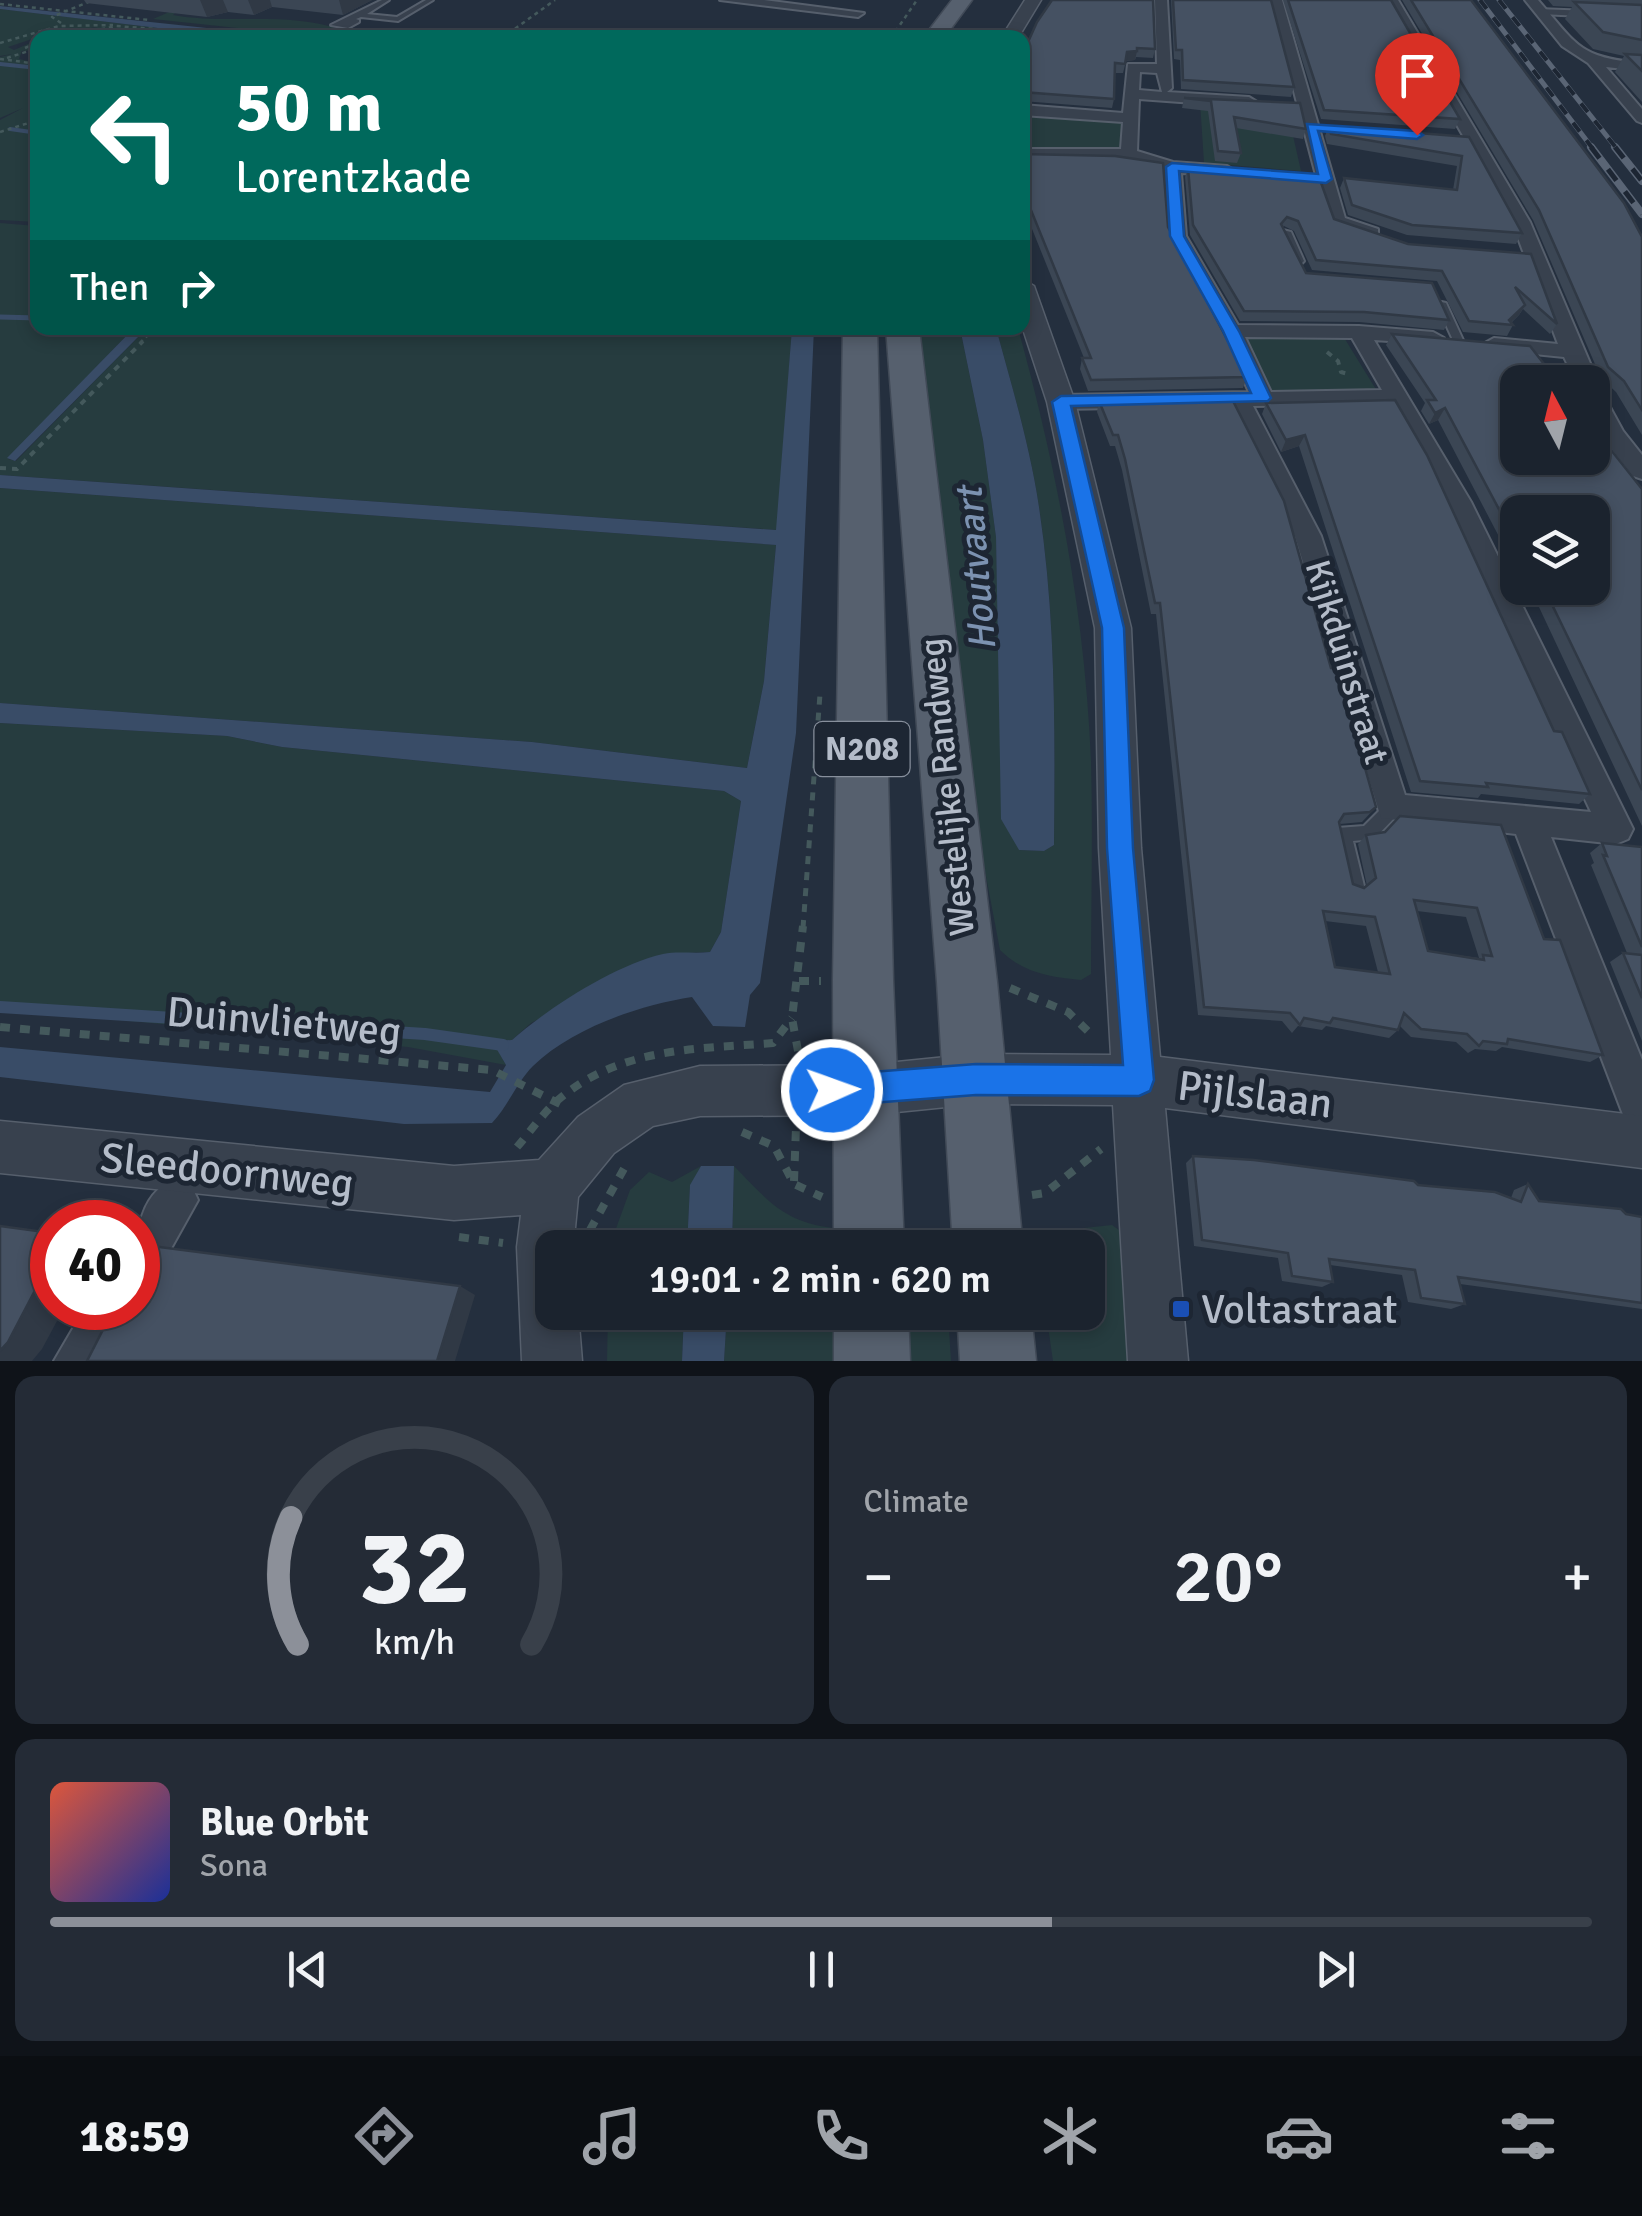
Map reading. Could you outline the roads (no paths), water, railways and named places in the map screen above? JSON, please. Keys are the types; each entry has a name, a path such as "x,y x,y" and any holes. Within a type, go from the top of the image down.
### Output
{"main road":[{"path":"907,30 938,0"},
{"path":"939,30 962,0"},
{"name":"Westelijke Randweg","path":"860,335 862,980 869,1230"},
{"name":"Westelijke Randweg","path":"903,335 976,1080 987,1230"},
{"path":"871,1330 872,1361"},
{"path":"995,1330 998,1361"}],"street":[{"path":"726,0 858,13"},
{"path":"1013,30 1033,0"},
{"path":"1161,0 1166,96"},
{"path":"1276,0 1311,127 1317,178 1337,221 1387,239"},
{"path":"1392,0 1528,254 1577,365"},
{"path":"1536,5 1642,16"},
{"path":"1536,5 1579,57 1595,64 1642,67"},
{"path":"1595,64 1642,118"},
{"path":"1130,154 1133,67 1164,70"},
{"path":"1132,94 1269,104"},
{"path":"1287,105 1305,106"},
{"path":"1030,111 1130,118"},
{"path":"1311,127 1330,128"},
{"path":"1030,154 1130,154 1172,167 1251,173"},
{"name":"Kijkduinstraat","path":"1172,167 1177,236 1231,331 1250,398 1308,536 1393,808 1616,829 1458,502 1393,388"},
{"path":"1030,310 1061,402 1113,628 1120,848 1158,1361"},
{"path":"1231,331 1359,332 1570,351"},
{"path":"1061,402 1250,398 1393,388 1359,332"},
{"path":"1610,428 1642,471"},
{"path":"1526,820 1642,1110"},
{"name":"Pijlslaan","path":"534,1167 596,1134 642,1103 724,1081 867,1090 976,1080 1139,1080 1642,1142"},
{"name":"Sleedoornweg","path":"0,1147 184,1184 454,1194 534,1167"},
{"path":"534,1167 546,1247 552,1361"},
{"path":"160,1225 184,1184"},
{"path":"78,1361 97,1330"}],"lane":[{"path":"350,20 386,0"},
{"path":"360,14 398,18 430,0"},
{"path":"1286,232 1305,277"},
{"path":"1433,287 1458,340"},
{"path":"1355,886 1343,833 1368,834 1393,808"}],"water":[{"path":"0,6 225,30 175,30"},
{"path":"127,335 140,335 15,461 7,458"},
{"path":"791,335 814,335 796,733 760,983 750,995 745,1027 713,1026 692,997 608,1020 567,1040 533,1066 492,1123 404,1124 0,1077 0,1047 490,1092 506,1065 492,1041 512,1040 563,1002 624,968 663,954 710,952 721,932 741,801 724,791 282,747 227,736 0,723 0,703 532,742 747,768 764,681 776,545 0,488 0,475 776,530"},
{"path":"961,335 998,335 1026,439 1039,507 1049,592 1054,718 1054,845 1044,851 1019,850 1001,819 996,537 983,440"},
{"path":"701,1166 734,1166 732,1230 688,1230 690,1185"},
{"path":"683,1330 726,1330 724,1361 682,1361"}],"waterway":[{"path":"0,64 30,67"},
{"path":"10,129 30,132"},
{"path":"0,317 30,318"},
{"path":"0,1007 425,1034 503,1045"}],"railway":[{"path":"1480,0 1593,149"},
{"path":"1499,0 1617,149"},
{"path":"1591,147 1642,214"},
{"path":"1615,147 1642,181"}],"place":[{"name":"Voltastraat","path":"1181,1309"}],"water label":[{"name":"Houtvaart","path":"976,569"}]}
